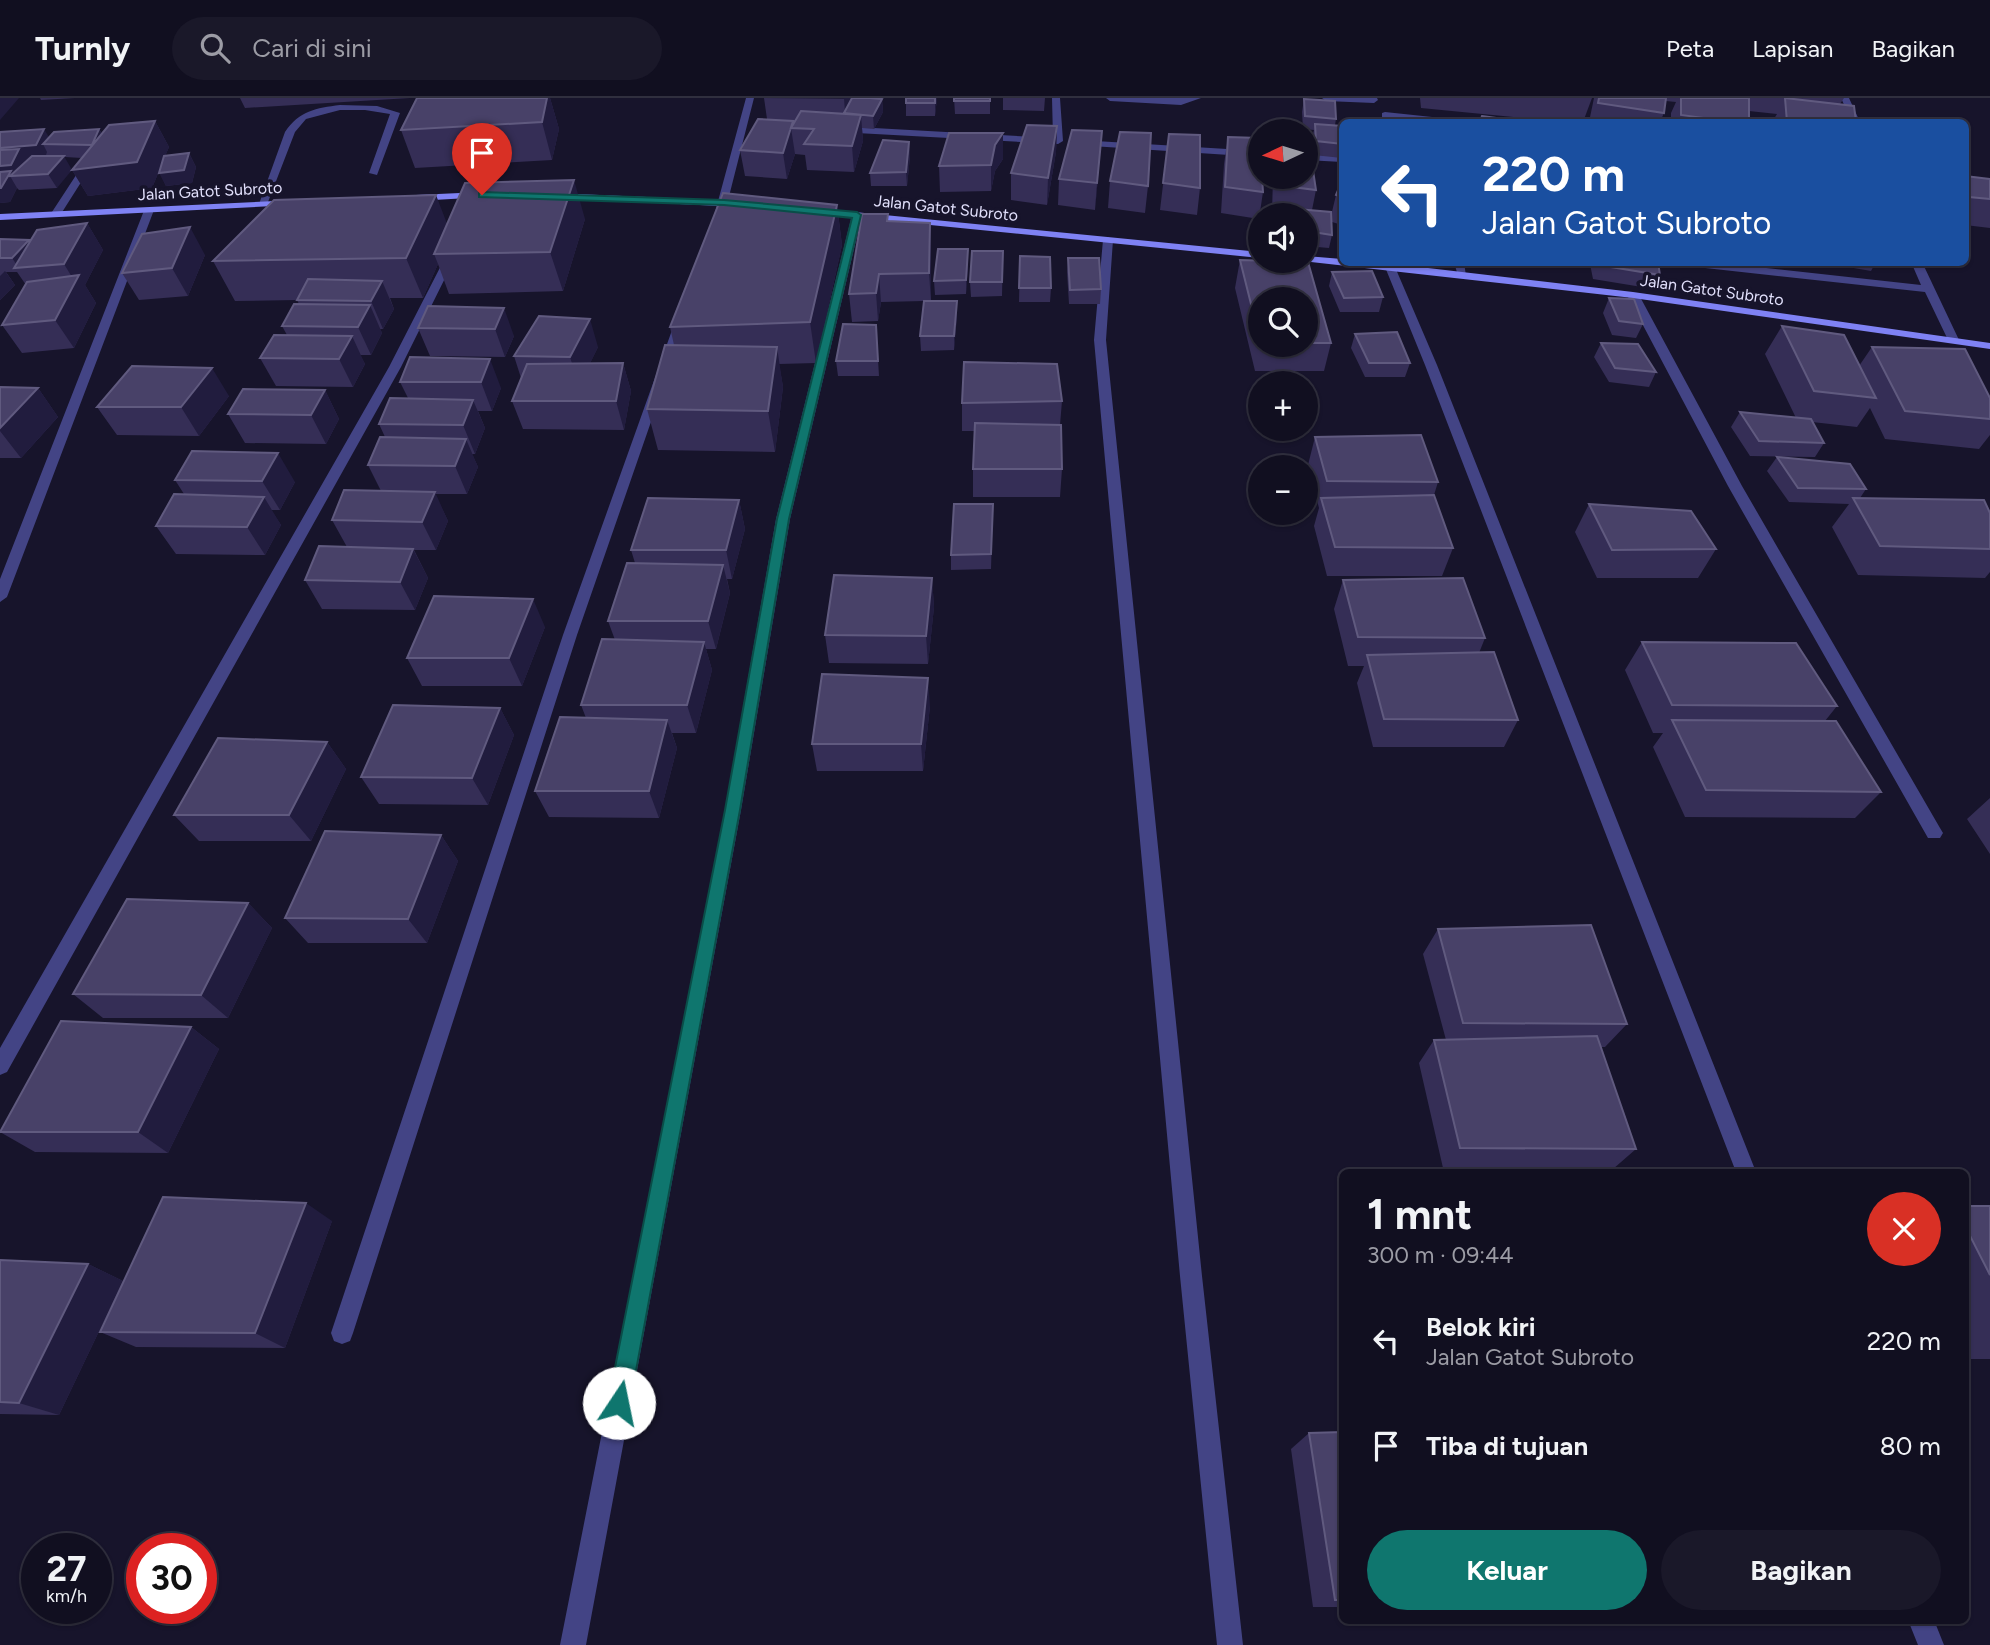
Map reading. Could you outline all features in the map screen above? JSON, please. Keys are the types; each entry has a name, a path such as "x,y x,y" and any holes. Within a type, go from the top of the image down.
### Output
{"street":[{"path":"715,228 750,98"},
{"path":"1056,98 1058,141"},
{"path":"1110,98 1181,102 1197,98"},
{"path":"1325,98 1374,99 1387,119"},
{"path":"1845,98 1855,119"},
{"path":"263,202 290,132 296,122 315,112 376,107 396,113 374,173"},
{"path":"743,125 757,126"},
{"path":"825,129 1248,153"},
{"path":"1318,158 1339,159"},
{"path":"55,215 87,165"},
{"path":"550,195 751,205"},
{"path":"401,198 484,199"},
{"name":"Jalan Gatot Subroto","path":"0,218 299,201"},
{"path":"0,597 149,210"},
{"name":"Jalan Gatot Subroto","path":"804,210 1248,253"},
{"path":"573,1645 733,810 783,519 857,215"},
{"path":"1108,240 1100,340 1230,1645"},
{"path":"0,1066 395,367 457,244"},
{"name":"Jalan Gatot Subroto","path":"1318,260 1339,262"},
{"name":"Jalan Gatot Subroto","path":"1381,266 1460,268 1990,346"},
{"path":"1715,266 1928,289"},
{"path":"1918,266 1953,340"},
{"path":"1390,267 1431,365 1745,1169"},
{"path":"1633,295 1735,486 1934,833"},
{"path":"342,1334 570,635 686,305"},
{"path":"1923,1624 1931,1645"}],"building":[{"path":"417,98 547,98 542,122 401,130"},
{"path":"852,98 882,99 873,116 844,113"},
{"path":"906,98 935,98 935,103 906,103"},
{"path":"954,98 990,98 990,101 954,101"},
{"path":"1599,98 1666,98 1664,113 1598,103"},
{"path":"1681,98 1749,98 1749,119 1711,119 1681,115"},
{"path":"1785,98 1854,106 1856,119 1787,119"},
{"path":"1304,99 1335,101 1336,119 1305,116"},
{"path":"801,111 861,115 852,146 804,144 814,129 791,128"},
{"path":"1482,116 1504,119 1481,119"},
{"path":"758,119 793,121 783,153 740,150"},
{"path":"155,121 137,162 72,170 109,125"},
{"path":"1318,124 1339,126 1339,144 1318,141"},
{"path":"1027,125 1057,126 1048,178 1011,173"},
{"path":"44,129 36,145 0,148 0,132"},
{"path":"99,129 92,145 43,144 54,132"},
{"path":"1072,130 1102,131 1097,183 1059,179"},
{"path":"1120,132 1151,133 1148,186 1110,181"},
{"path":"949,133 1003,133 995,145 991,165 939,166"},
{"path":"1169,134 1200,135 1200,188 1163,183"},
{"path":"1228,137 1248,138 1248,189 1263,189 1263,192 1225,187"},
{"path":"883,140 909,142 906,172 870,173"},
{"path":"19,149 11,165 0,166 0,150"},
{"path":"189,153 184,170 159,173 164,156"},
{"path":"32,156 64,156 48,174 10,176"},
{"path":"11,171 1,188 0,188 0,172"},
{"path":"1969,176 1990,179 1990,199 1969,197"},
{"path":"574,180 550,252 434,254 465,183"},
{"path":"723,193 837,205 810,322 670,327"},
{"path":"436,195 406,258 213,261 274,200"},
{"path":"1318,211 1331,212 1332,235 1318,233"},
{"path":"862,214 888,214 887,221 930,223 929,273 879,274 876,293 849,294"},
{"path":"87,223 64,264 14,268 37,230"},
{"path":"190,227 172,268 122,273 142,234"},
{"path":"0,239 29,240 12,258 0,258"},
{"path":"938,249 968,249 966,280 934,281"},
{"path":"972,251 1003,251 1002,282 970,282"},
{"path":"1020,256 1050,257 1051,288 1019,288"},
{"path":"1068,258 1099,258 1101,289 1070,290"},
{"path":"1240,260 1248,260 1248,273 1311,273 1315,287 1248,287 1248,292"},
{"path":"1605,266 1659,266 1660,275"},
{"path":"1372,271 1383,297 1344,298 1332,272"},
{"path":"79,275 55,320 2,325 27,282"},
{"path":"308,279 382,281 371,301 297,300"},
{"path":"1318,297 1331,343 1318,343"},
{"path":"1609,298 1634,299 1643,324 1619,321"},
{"path":"924,301 957,301 954,336 920,336"},
{"path":"294,304 370,305 358,327 282,326"},
{"path":"428,306 504,308 495,329 418,328"},
{"path":"539,316 590,319 570,357 514,356"},
{"path":"843,324 876,325 878,361 836,361"},
{"path":"1782,326 1844,335 1876,398 1814,391"},
{"path":"1397,332 1410,363 1369,363 1355,334"},
{"path":"274,335 352,336 339,359 260,358"},
{"path":"1601,343 1638,344 1656,372 1615,368"},
{"path":"665,345 777,347 768,411 647,409"},
{"path":"1872,347 1965,349 1990,398 1990,419 1905,411"},
{"path":"410,357 490,359 481,382 400,382"},
{"path":"964,362 1057,364 1062,401 962,403"},
{"path":"623,363 616,401 512,401 527,364"},
{"path":"132,366 212,368 181,407 97,407"},
{"path":"0,387 38,388 0,428"},
{"path":"243,389 325,390 311,415 228,414"},
{"path":"390,398 473,400 463,425 379,424"},
{"path":"1740,412 1811,419 1824,443 1759,441"},
{"path":"975,423 1061,425 1062,469 973,469"},
{"path":"1421,435 1438,482 1327,481 1316,441 1318,437"},
{"path":"380,437 466,439 455,466 368,465"},
{"path":"192,451 278,453 262,481 175,480"},
{"path":"1777,457 1850,464 1866,489 1798,488"},
{"path":"344,490 435,492 422,522 332,520"},
{"path":"174,494 264,497 247,527 156,526"},
{"path":"1434,495 1453,548 1335,547 1321,498"},
{"path":"648,498 739,500 726,550 631,550"},
{"path":"1853,498 1984,500 1990,513 1990,549 1880,546"},
{"path":"954,504 993,504 991,554 951,555"},
{"path":"1589,504 1691,511 1716,549 1612,550"},
{"path":"319,546 413,549 400,582 305,580"},
{"path":"627,563 723,565 708,621 608,621"},
{"path":"834,575 932,578 926,636 825,635"},
{"path":"1463,578 1485,638 1358,637 1343,580"},
{"path":"434,596 533,599 509,658 407,658"},
{"path":"602,639 704,642 687,705 581,705"},
{"path":"1642,642 1796,643 1837,706 1672,705"},
{"path":"1494,652 1518,720 1384,719 1367,655"},
{"path":"822,674 928,678 921,744 812,744"},
{"path":"393,705 500,708 472,778 361,777"},
{"path":"560,717 667,720 649,791 535,791"},
{"path":"1672,720 1836,721 1881,792 1706,790"},
{"path":"218,738 327,742 289,815 174,815"},
{"path":"325,831 441,835 408,919 285,918"},
{"path":"127,899 248,903 201,995 73,994"},
{"path":"1591,925 1627,1024 1463,1023 1438,929"},
{"path":"61,1021 191,1027 138,1132 0,1132"},
{"path":"1597,1036 1636,1149 1460,1148 1434,1040"},
{"path":"163,1197 306,1203 255,1333 100,1332"},
{"path":"1969,1206 1990,1206 1990,1275 1969,1234"},
{"path":"0,1260 88,1264 19,1403 0,1402"},
{"path":"1339,1432 1339,1600 1335,1600 1309,1433"}],"route":[{"path":"482,195 724,202 857,215 783,519 733,810 619,1403"}]}
